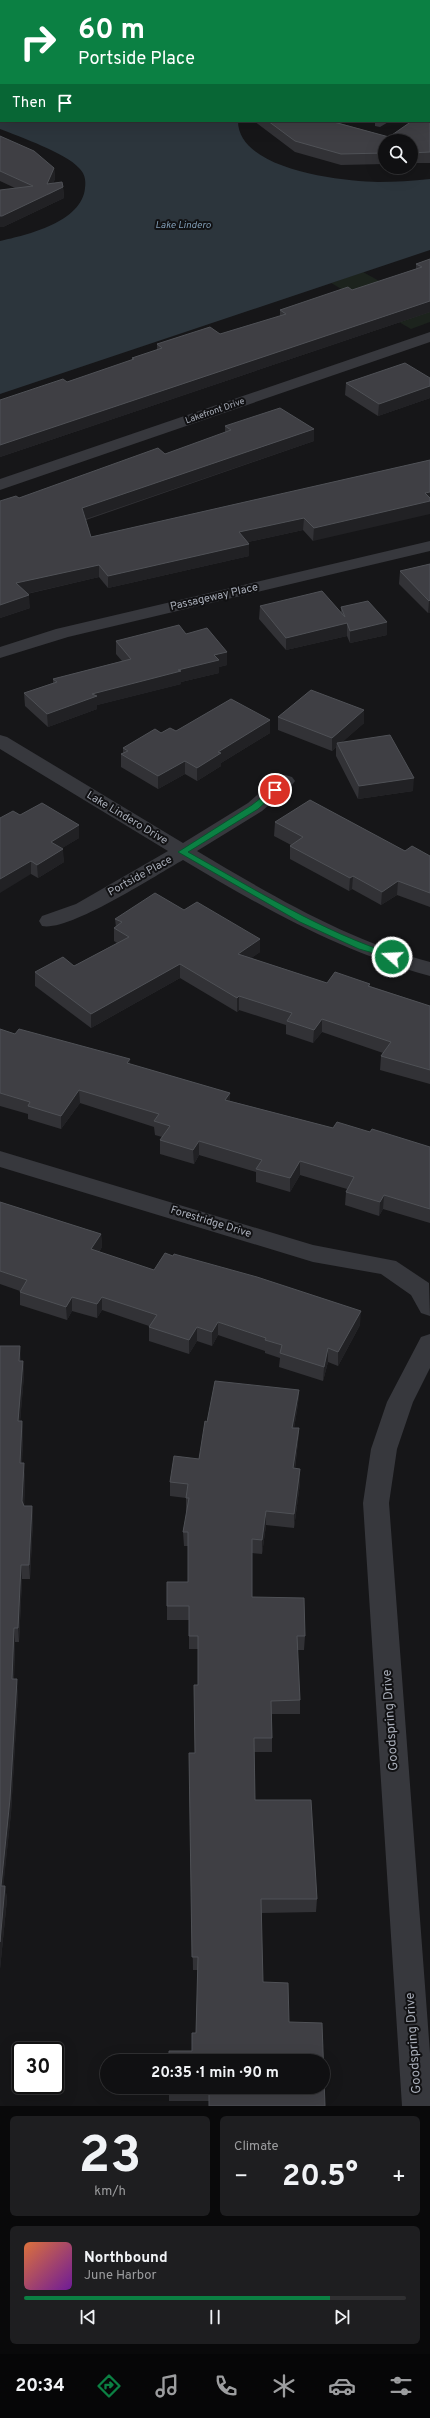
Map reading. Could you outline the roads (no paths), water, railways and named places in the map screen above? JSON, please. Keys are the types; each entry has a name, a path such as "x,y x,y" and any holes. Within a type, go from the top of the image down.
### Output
{"street":[{"name":"Lakefront Drive","path":"0,485 430,337"},
{"name":"Passageway Place","path":"0,653 62,633 430,546"},
{"name":"Lake Lindero Drive","path":"0,741 182,852 303,920 362,947 430,969"},
{"name":"Portside Place","path":"49,922 83,908 182,852 255,807 285,781"},
{"name":"Forestridge Drive","path":"0,1159 313,1253 388,1267 425,1298"},
{"name":"Goodspring Drive","path":"418,2106 376,1503 384,1449 400,1402 430,1344"}],"water":[{"name":"Lake Lindero","path":"0,122 238,122 243,138 255,151 273,162 294,170 341,179 362,181 391,182 430,179 430,250 0,394 0,241 38,231 64,218 74,210 82,200 85,188 85,177 81,170 73,162 54,151 0,129"}]}
